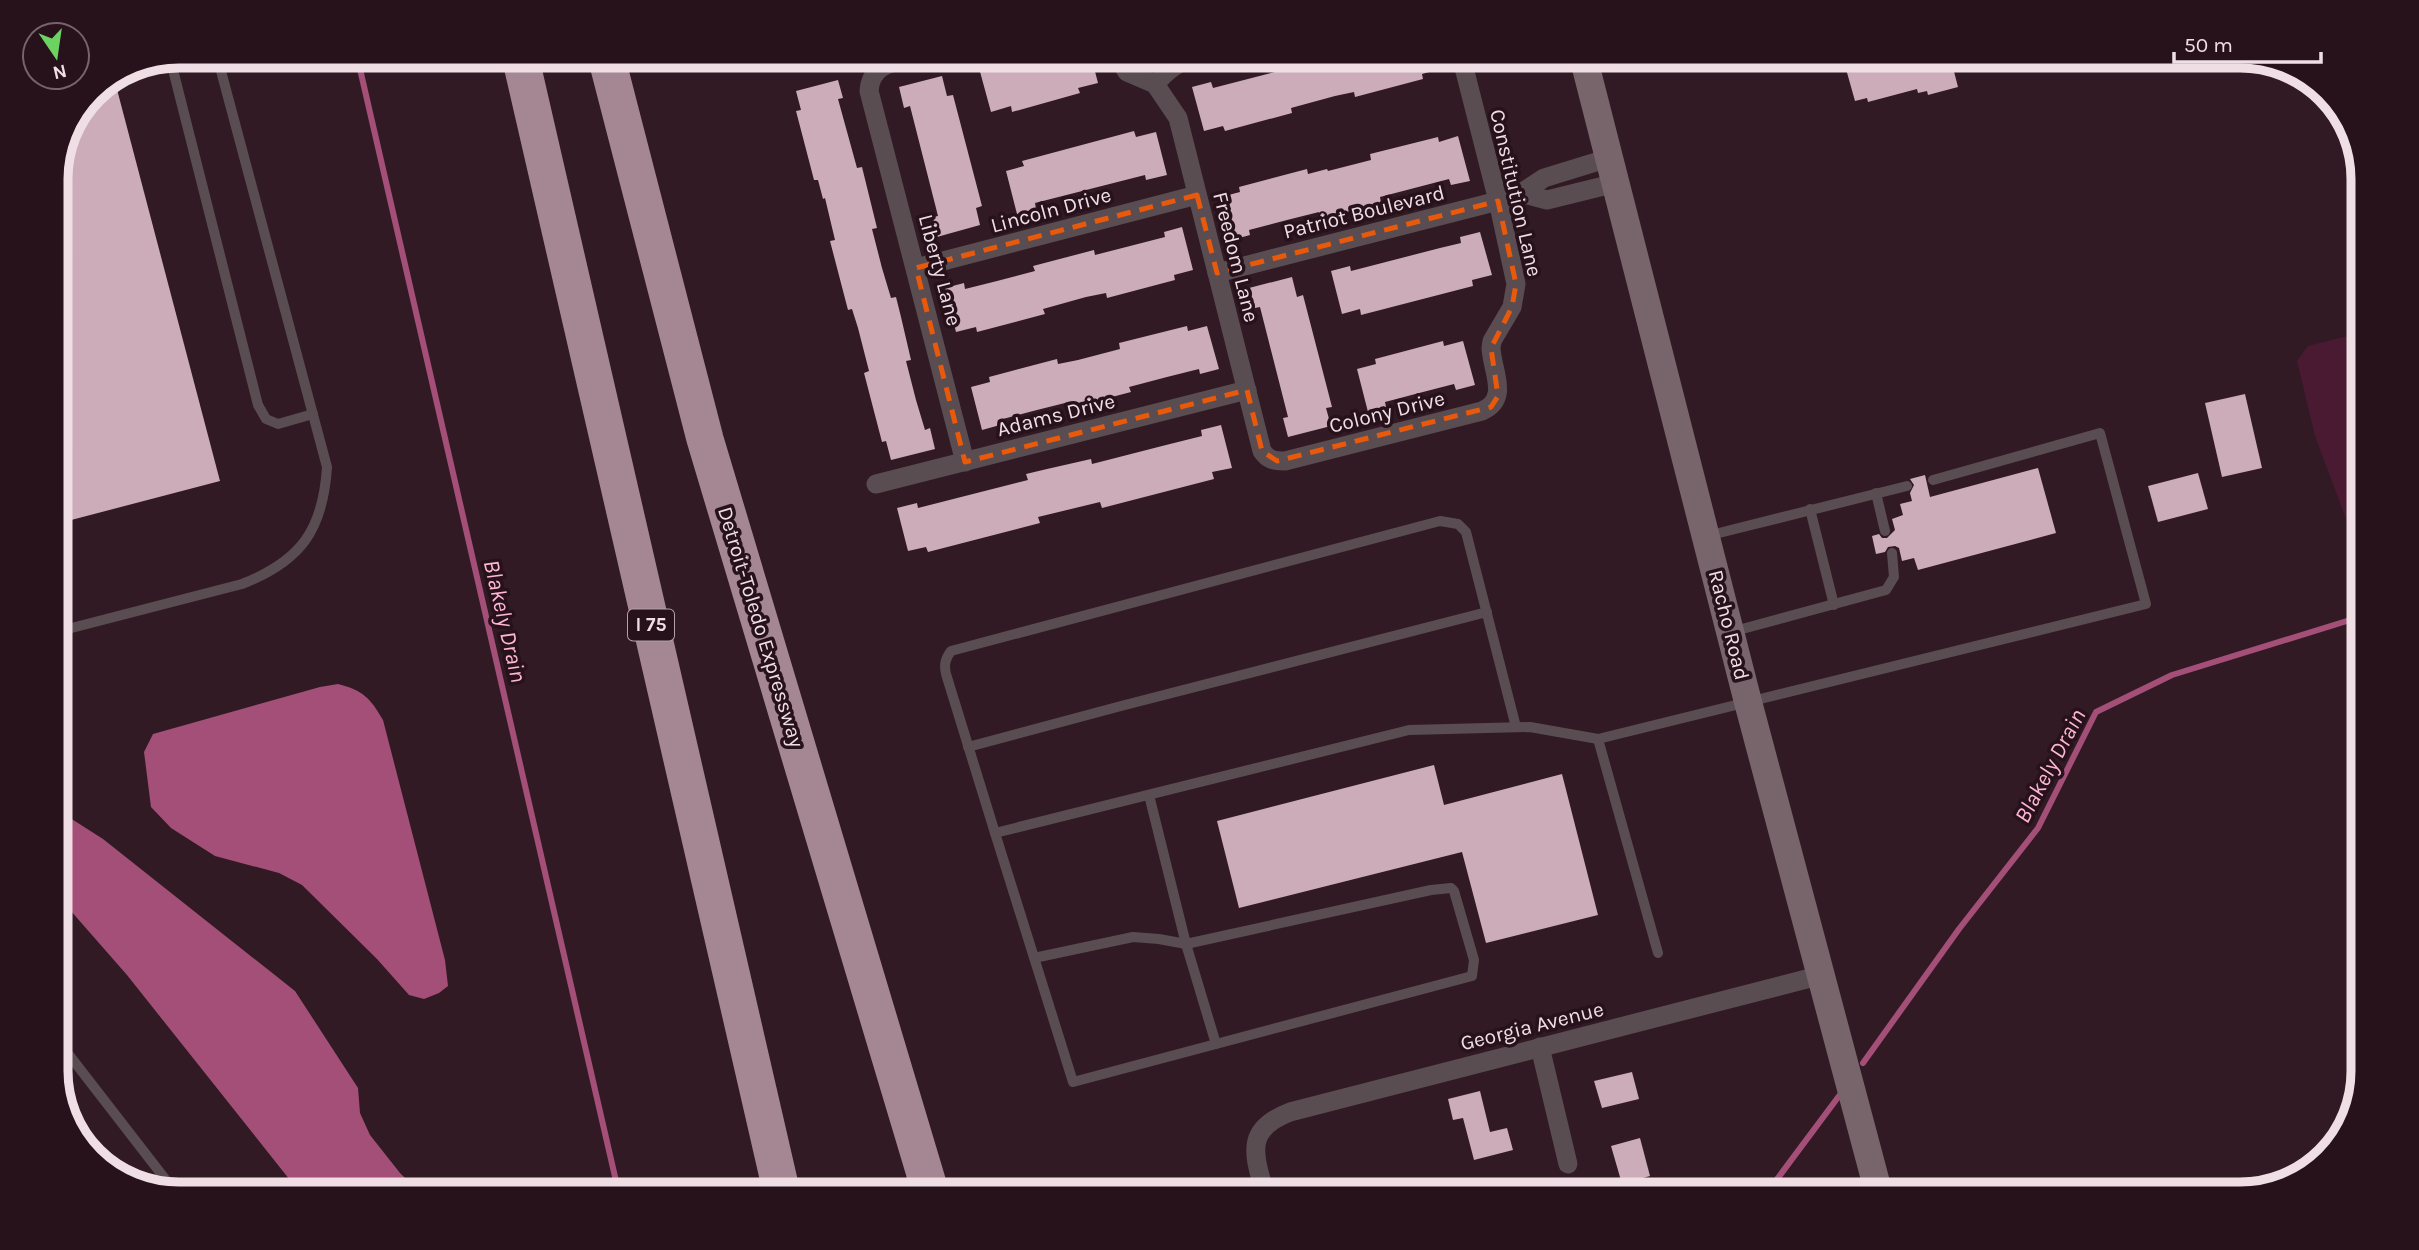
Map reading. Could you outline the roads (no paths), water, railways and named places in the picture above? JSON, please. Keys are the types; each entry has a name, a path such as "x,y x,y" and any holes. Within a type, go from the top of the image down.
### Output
{"highway":[{"name":"I 75","path":"523,68 779,1182"},
{"name":"Detroit-Toledo Expressway","path":"609,68 705,439 927,1182"}],"street":[{"name":"Liberty Lane","path":"878,68 872,75 869,91 965,462"},
{"name":"Freedom Lane","path":"1124,68 1127,72 1155,84 1178,118 1262,451 1267,459 1285,461 1303,457"},
{"path":"1155,84 1170,68"},
{"name":"Constitution Lane","path":"1464,68 1514,274 1515,298 1507,318 1492,341 1491,348 1497,400 1482,411"},
{"name":"Racho Road","path":"1586,68 1748,702 1876,1182"},
{"name":"Patriot Boulevard","path":"1217,273 1521,193 1547,200 1613,171"},
{"name":"Lincoln Drive","path":"916,268 1197,195"},
{"name":"Adams Drive","path":"876,484 1247,390"},
{"name":"Colony Drive","path":"1303,457 1482,411"},
{"name":"Georgia Avenue","path":"1262,1182 1256,1146 1259,1130 1271,1119 1822,975"},
{"path":"1540,1047 1568,1164"}],"lane":[{"path":"68,629 242,584 268,573 290,558 309,536 319,515 325,492 327,467 220,68"},
{"path":"173,69 258,405 266,419 278,424 313,414"},
{"path":"995,833 1409,730 1530,727 1598,739 2146,604 2100,433 1933,480"},
{"path":"1706,536 1907,486"},
{"path":"1876,493 1885,531"},
{"path":"1810,509 1834,605"},
{"path":"1034,958 1133,937 1186,944 1431,890 1451,888 1474,960 1472,976 1073,1082 1034,958 968,747 946,674 944,666 951,651 1440,521 1458,524 1466,532 1516,727"},
{"path":"1731,632 1886,590 1894,578 1892,553"},
{"path":"968,747 1487,612"},
{"path":"1598,739 1658,953"},
{"path":"1149,795 1186,944 1216,1044"},
{"path":"68,1054 167,1181"}],"waterway":[{"name":"Blakely Drain","path":"360,68 616,1182"},
{"name":"Blakely Drain","path":"1863,1063 1959,929 2038,828 2096,712 2172,675 2351,620"},
{"name":"Blakely Drain","path":"1775,1182 1839,1096"}]}
